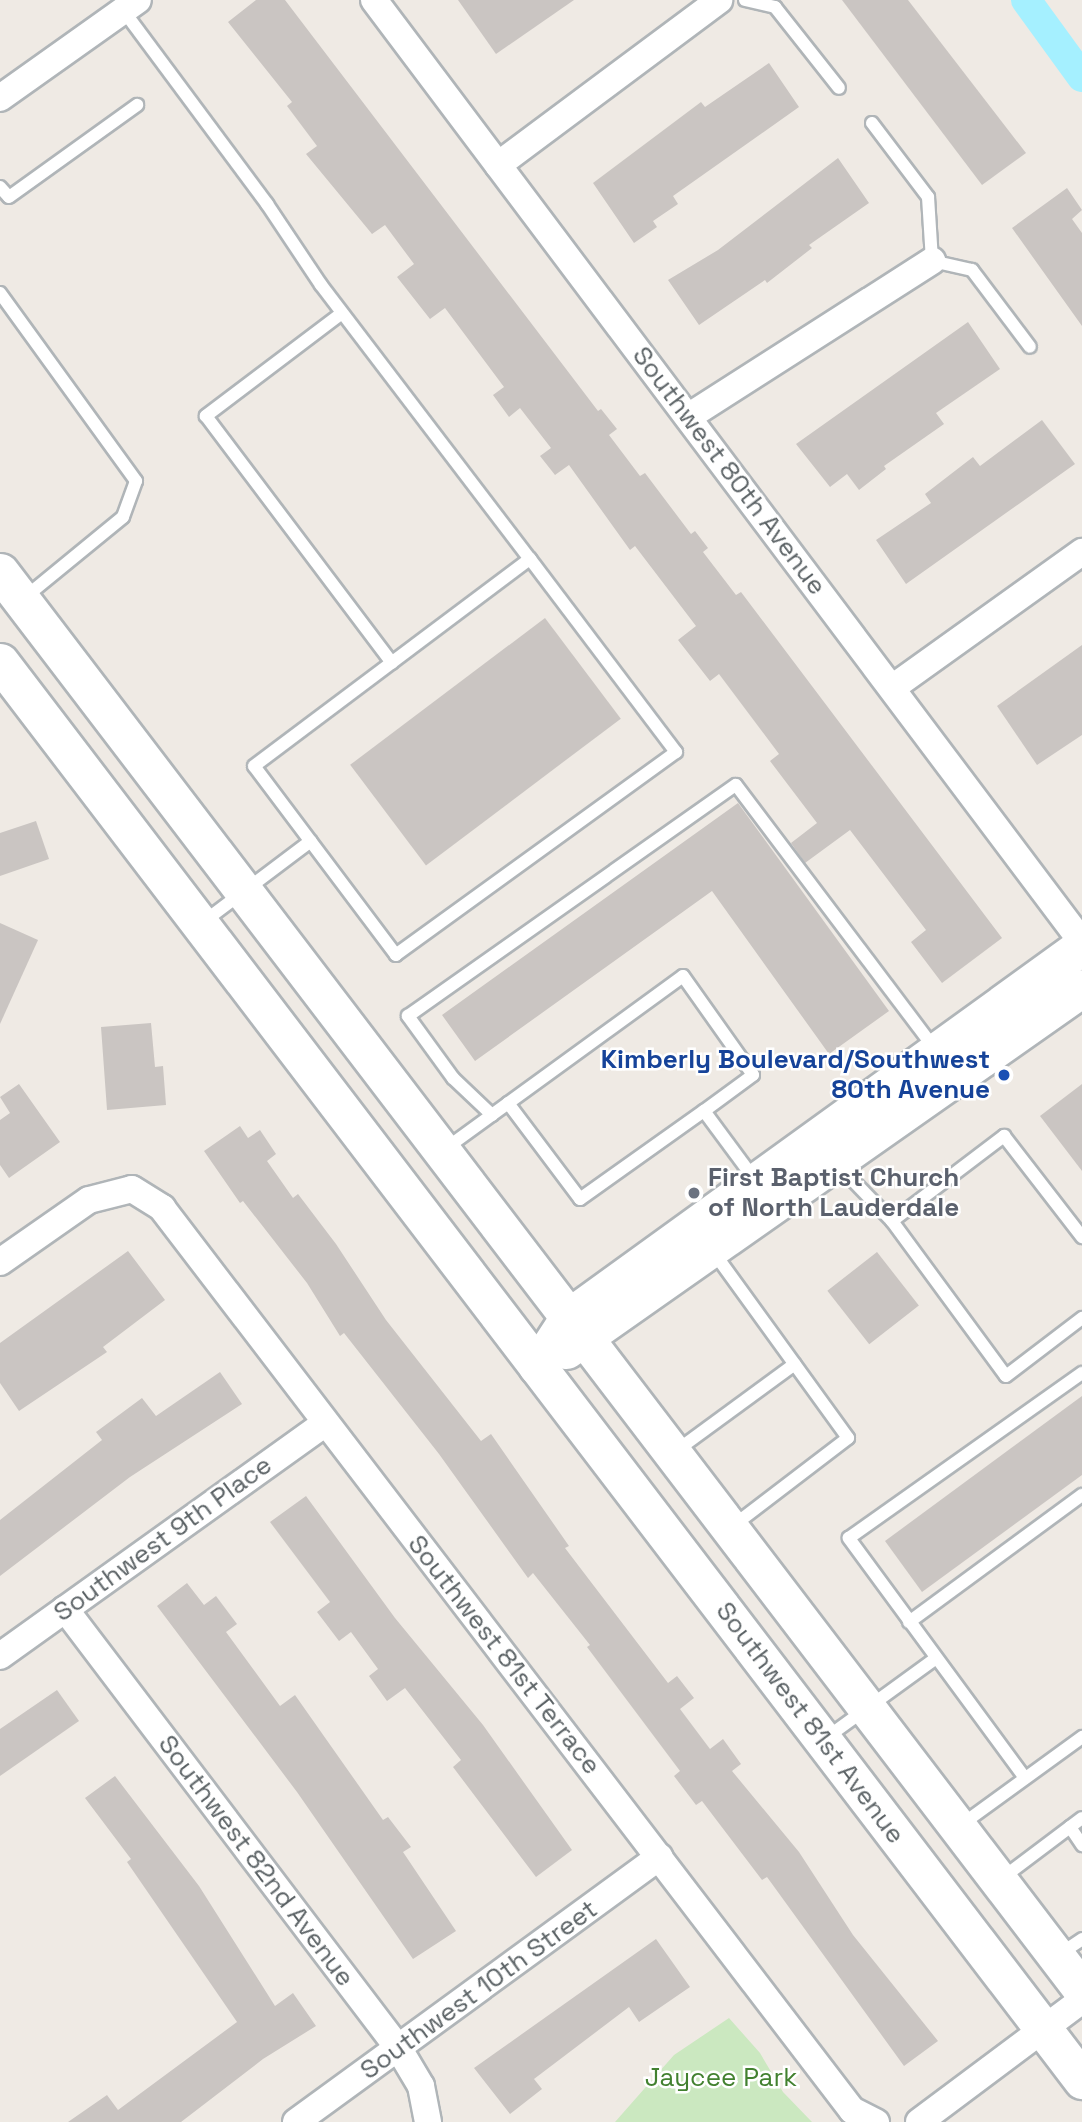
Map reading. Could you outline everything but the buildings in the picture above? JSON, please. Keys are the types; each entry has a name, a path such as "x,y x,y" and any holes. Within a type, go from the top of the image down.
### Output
{"street":[{"name":"Southwest 80th Avenue","path":"374,0 1082,944"},
{"path":"498,165 719,0"},
{"path":"0,98 131,5"},
{"path":"688,417 932,261"},
{"path":"892,688 1082,552"},
{"name":"Southwest 81st Avenue","path":"11,586 998,1881 1069,1948 1082,1990"},
{"name":"Southwest 81st Avenue","path":"0,662 1082,2080"},
{"path":"824,1152 936,1051 1082,944"},
{"path":"537,1366 577,1328 824,1152 1082,988"},
{"name":"Southwest 81st Terrace","path":"0,1262 89,1199 132,1189 162,1208 852,2110 876,2122"},
{"name":"Southwest 9th Place","path":"0,1656 326,1423"},
{"name":"Southwest 82nd Avenue","path":"65,1609 399,2049 421,2087 428,2122"},
{"name":"Southwest 10th Street","path":"296,2122 660,1857"},
{"path":"919,2122 1082,2000"}],"lane":[{"path":"745,0 775,7 839,88"},
{"path":"131,5 342,313 530,559 676,752 396,955 254,765 530,559"},
{"path":"0,187 4,201 137,105"},
{"path":"872,122 928,197 932,261 972,270 1030,347"},
{"path":"0,292 136,481 123,517 11,586"},
{"path":"342,313 206,416 392,663"},
{"path":"492,1115 453,1078 408,1016 736,785 936,1051"},
{"path":"200,924 311,842"},
{"path":"442,1151 683,976 753,1075 580,1199 508,1104"},
{"path":"704,1111 766,1193"},
{"path":"892,1221 1004,1136 1082,1237"},
{"path":"824,1152 892,1221 1006,1376 1082,1318"},
{"path":"703,1238 849,1438 730,1529"},
{"path":"672,1453 795,1364"},
{"path":"1025,1778 849,1538 1082,1373"},
{"path":"909,1622 1082,1495"},
{"path":"823,1741 936,1658"},
{"path":"958,1827 1082,1737"},
{"path":"998,1881 1082,1818"},
{"path":"1070,1827 1082,1845"}],"green space":[{"name":"Jaycee Park","path":"729,2018 760,2053 783,2092 812,2122 615,2122 674,2055"}],"waterway":[{"path":"1026,0 1082,77"}],"place":[{"name":"Kimberly Boulevard/Southwest 80th Avenue","path":"1004,1075"},
{"name":"First Baptist Church of North Lauderdale","path":"694,1193"}]}
